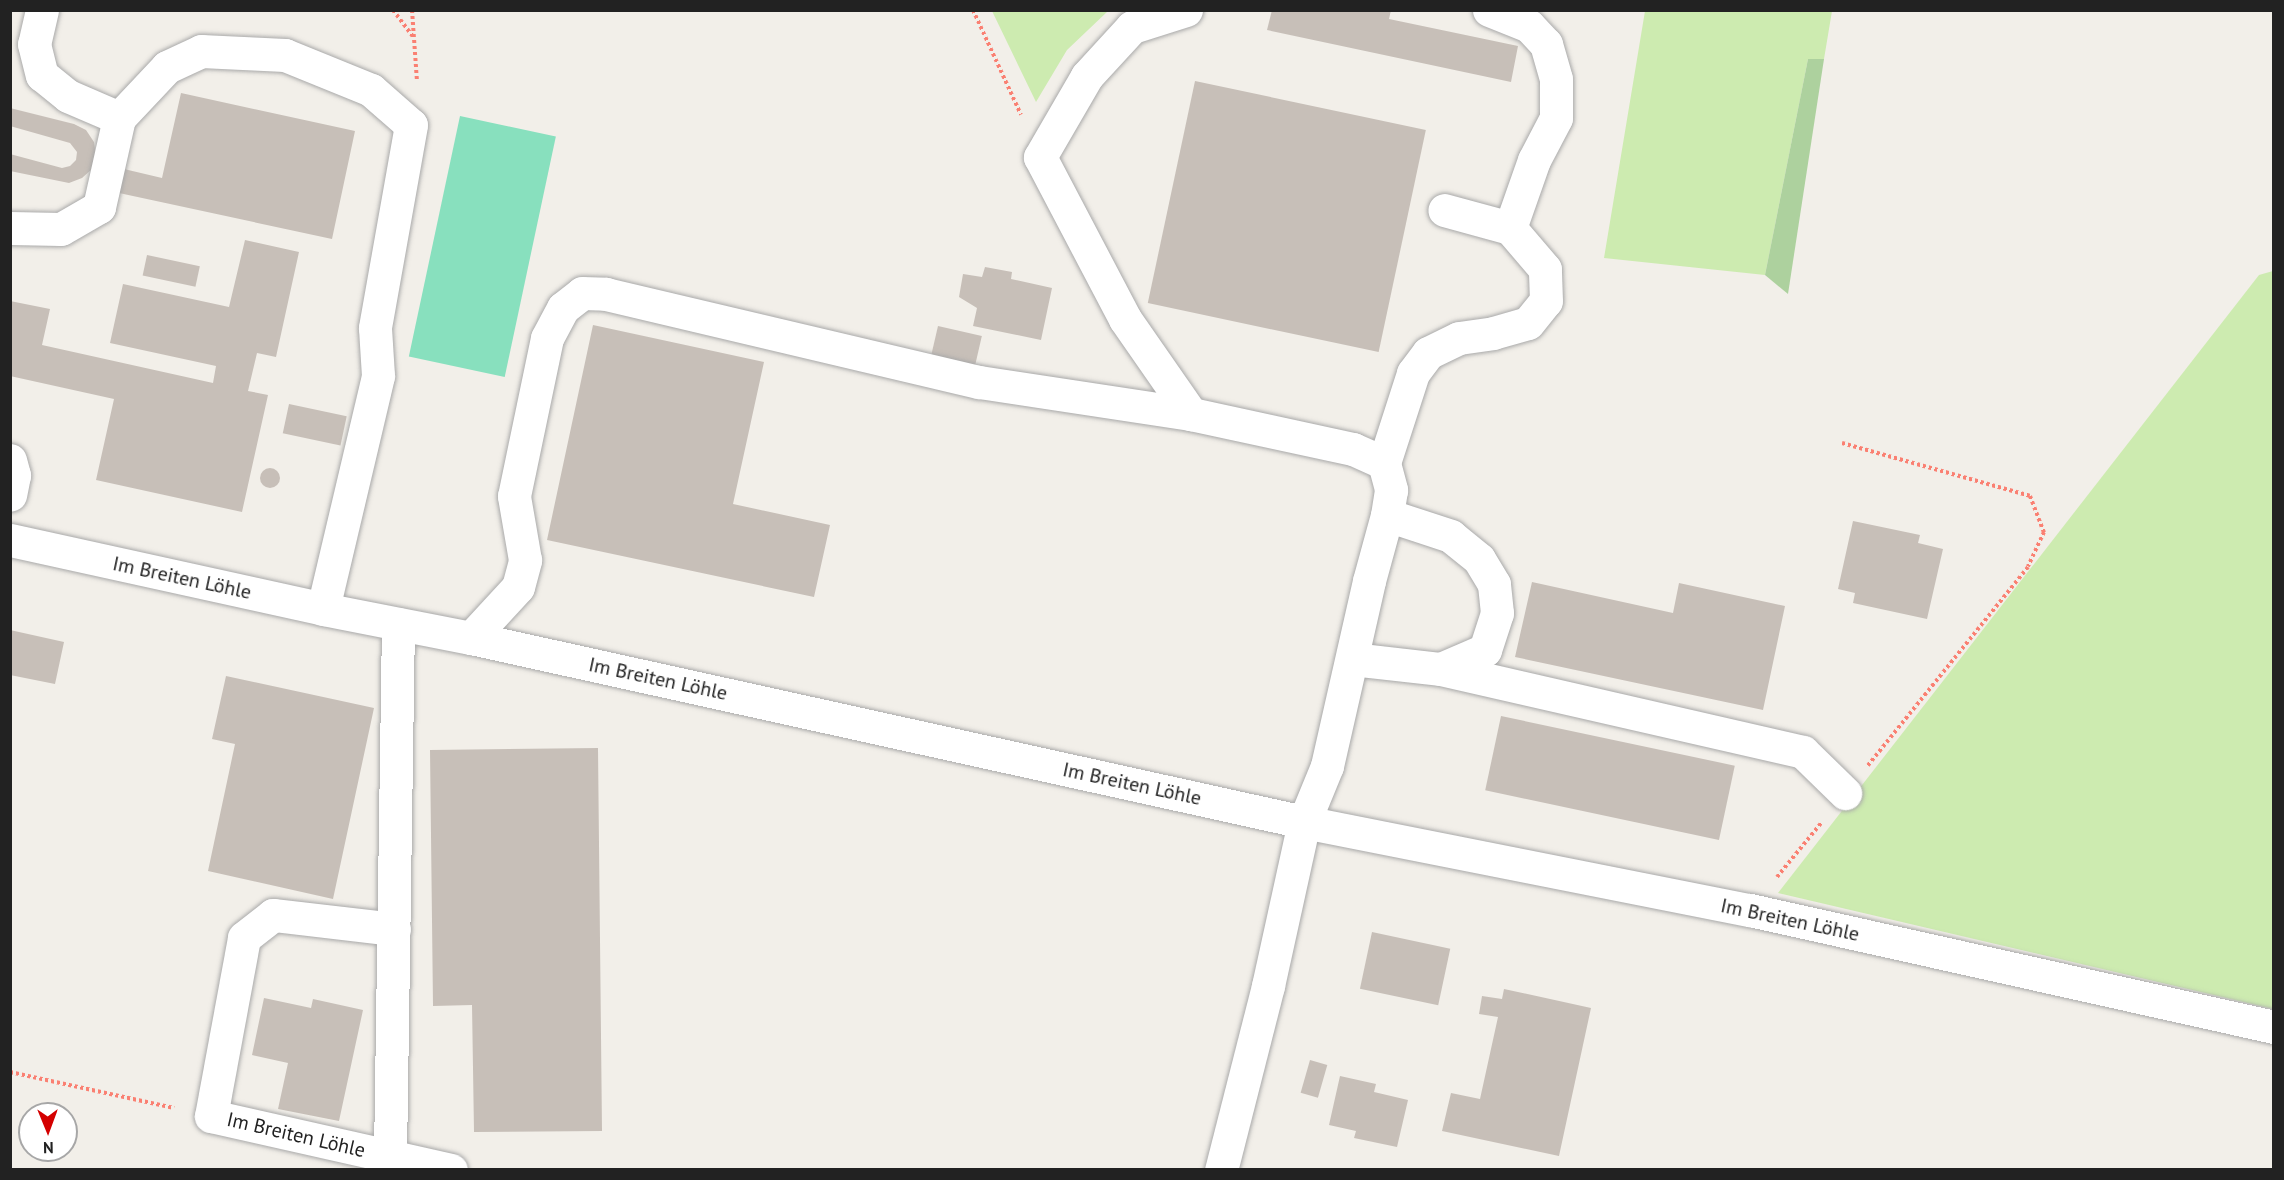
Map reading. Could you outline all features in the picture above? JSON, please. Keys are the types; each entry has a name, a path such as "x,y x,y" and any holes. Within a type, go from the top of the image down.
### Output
{"street":[{"path":"42,10 34,44 42,75 68,96 119,118"},
{"path":"1186,10 1132,27 1088,76 1040,157 1125,319 1191,414"},
{"path":"1489,10 1528,26 1546,44 1556,79 1556,118 1534,160 1510,228"},
{"path":"10,228 62,229 99,207 119,118 167,67 201,51 285,55 371,90 411,125 375,328 378,376 323,609"},
{"path":"1221,1170 1268,986 1304,822 1328,766 1387,515 1391,490 1384,463 1413,373 1428,353 1459,338 1493,333 1528,323 1546,301 1545,269 1510,228 1444,210"},
{"path":"471,638 518,587 525,560 514,496 547,338 563,308 582,293 606,294 979,382 1191,414 1353,448 1384,463"},
{"path":"10,460 14,475 10,495"},
{"path":"1387,515 1451,536 1479,559 1494,584 1497,613 1485,650 1441,669"},
{"name":"Im Breiten Löhle","path":"10,540 323,609 471,638 1304,822 1750,910 2274,1027"},
{"path":"390,1156 398,624"},
{"path":"1352,659 1441,669 1803,752 1845,793"},
{"path":"211,1116 244,938 273,915 394,929"},
{"name":"Im Breiten Löhle","path":"211,1116 451,1170"}],"path":[{"path":"393,10 415,39"},
{"path":"411,125 418,78 412,10"},
{"path":"973,10 1040,157"},
{"path":"1750,910 2028,567 2044,532 2030,496 1842,443"},
{"path":"10,1072 211,1116"}],"green space":[{"path":"992,11 1108,11 1067,50 1036,102"},
{"path":"1645,11 1832,11 1824,59 1808,59 1765,275 1604,258"},
{"path":"1808,59 1824,59 1788,294 1765,275"},
{"path":"460,116 556,136 505,377 409,357"},
{"path":"2273,271 2273,1009 1778,893 2259,275"}],"building":[{"path":"1272,10 1391,10 1389,19 1518,46 1511,82 1267,30"},
{"path":"1195,81 1426,130 1379,352 1148,303"},
{"path":"181,93 355,131 332,239 119,193 124,169 162,178"},
{"path":"10,108 74,124 86,130 94,142 96,156 92,169 82,178 69,183 10,171 10,154 62,168 70,166 76,160 77,152 70,143 10,126"},
{"path":"245,240 299,252 276,357 257,353 248,391 268,395 242,512 96,480 114,399 10,376 10,301 50,309 42,345 213,383 216,366 110,343 123,284 229,307"},
{"path":"147,255 200,266 195,287 143,276"},
{"path":"985,267 1012,272 1011,279 1052,288 1041,340 973,326 977,308 959,297 963,274 982,277"},
{"path":"593,325 764,362 733,504 830,525 814,597 547,540"},
{"path":"938,326 982,336 974,371 930,361"},
{"path":"289,404 347,416 340,446 283,433"},
{"path":"270,468 277,471 280,478 277,485 270,488 263,485 260,478 263,471"},
{"path":"1853,521 1920,535 1918,543 1943,549 1927,619 1853,603 1855,593 1838,589"},
{"path":"1532,582 1673,613 1679,583 1785,606 1763,710 1515,657"},
{"path":"10,630 64,642 55,684 10,675"},
{"path":"226,676 374,708 333,899 208,871 235,744 212,739"},
{"path":"1501,716 1735,766 1719,840 1485,790"},
{"path":"598,748 602,1131 474,1132 472,1005 433,1006 430,750"},
{"path":"1372,932 1450,949 1438,1005 1360,989"},
{"path":"1504,989 1591,1008 1559,1156 1442,1131 1451,1093 1480,1099 1498,1017 1479,1014 1482,996 1502,999"},
{"path":"264,998 311,1008 313,999 363,1010 339,1121 278,1109 288,1063 252,1055"},
{"path":"1310,1060 1327,1065 1318,1098 1301,1093"},
{"path":"1340,1076 1376,1084 1374,1092 1408,1100 1397,1147 1354,1138 1356,1131 1329,1125"}]}
